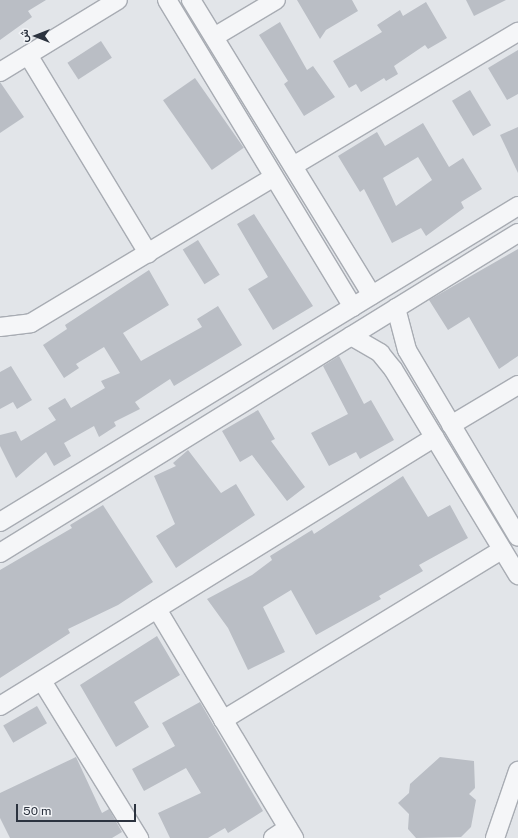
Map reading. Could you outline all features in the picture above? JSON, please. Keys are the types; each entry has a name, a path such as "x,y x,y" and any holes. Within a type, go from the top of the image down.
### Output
{"street":[{"path":"0,72 118,0"},
{"path":"167,0 353,307"},
{"path":"191,0 372,295"},
{"path":"214,37 276,0"},
{"path":"293,166 518,32"},
{"path":"28,55 148,253"},
{"path":"0,327 31,323 274,177"},
{"path":"0,522 518,206"},
{"path":"0,553 518,233"},
{"path":"396,308 406,350 518,538"},
{"path":"350,336 387,361 435,437 518,576"},
{"path":"451,425 518,385"},
{"path":"0,706 435,437"},
{"path":"88,469 101,490"},
{"path":"223,720 502,550"},
{"path":"156,609 291,833 272,838"},
{"path":"42,680 139,838"},
{"path":"495,838 518,771"}],"building":[{"path":"0,0 46,0 28,11 32,17 0,40"},
{"path":"297,0 352,0 358,11 326,30 320,39"},
{"path":"466,0 506,0 474,16"},
{"path":"426,2 447,38 428,49 425,45 394,66 398,74 386,81 384,78 361,92 356,84 349,88 333,61 382,32 377,25 400,10 403,16"},
{"path":"280,22 307,70 313,66 335,97 304,116 284,84 288,81 259,35"},
{"path":"101,41 112,58 78,80 67,63"},
{"path":"518,50 518,94 507,100 488,68"},
{"path":"195,78 244,148 212,170 163,100"},
{"path":"0,82 24,117 0,133"},
{"path":"470,90 491,125 473,136 452,101"},
{"path":"423,123 449,167 463,158 482,189 461,202 464,208 426,236 421,228 392,243 364,189 360,192 338,156 377,132 385,146","holes":["418,157 432,180 396,206 383,178"]},
{"path":"518,127 518,173 500,135"},
{"path":"254,214 313,306 273,330 248,289 268,277 237,224"},
{"path":"198,240 220,275 204,284 183,250"},
{"path":"518,249 518,356 499,369 469,317 448,330 429,300"},
{"path":"149,270 169,305 123,333 141,361 202,327 197,319 218,306 242,345 174,386 170,379 135,402 140,409 114,422 116,426 99,437 94,426 64,443 71,456 54,466 46,452 16,478 0,446 0,435 16,431 21,441 56,420 48,408 65,398 71,408 105,388 101,381 120,373 104,347 76,364 79,368 64,378 43,345 67,329 65,325"},
{"path":"339,356 364,404 371,400 394,440 360,459 356,452 329,466 311,433 348,414 323,366"},
{"path":"11,366 32,400 17,409 13,402 0,409 0,372"},
{"path":"258,410 275,439 271,441 305,487 287,501 252,455 240,462 222,431"},
{"path":"188,450 221,493 236,484 255,515 176,568 156,536 175,524 154,476 176,466 173,463"},
{"path":"403,476 428,517 450,505 468,538 419,565 423,571 379,596 381,599 316,635 291,590 263,607 285,652 248,670 228,628 207,599 252,575 272,560 270,556 312,530 314,534"},
{"path":"103,505 153,582 118,605 68,629 70,633 0,678 0,570 72,528 70,525"},
{"path":"157,636 180,675 134,702 149,727 116,747 80,685"},
{"path":"200,702 263,811 228,833 225,828 208,838 170,838 158,813 201,793 186,768 144,791 132,769 175,746 162,723"},
{"path":"37,706 47,723 13,743 3,726"},
{"path":"76,757 102,813 109,809 122,832 112,838 10,838 0,818 0,793"},
{"path":"440,757 474,761 475,788 469,794 476,800 471,827 461,837 416,838 408,829 409,814 398,803 409,793 410,784"}]}
